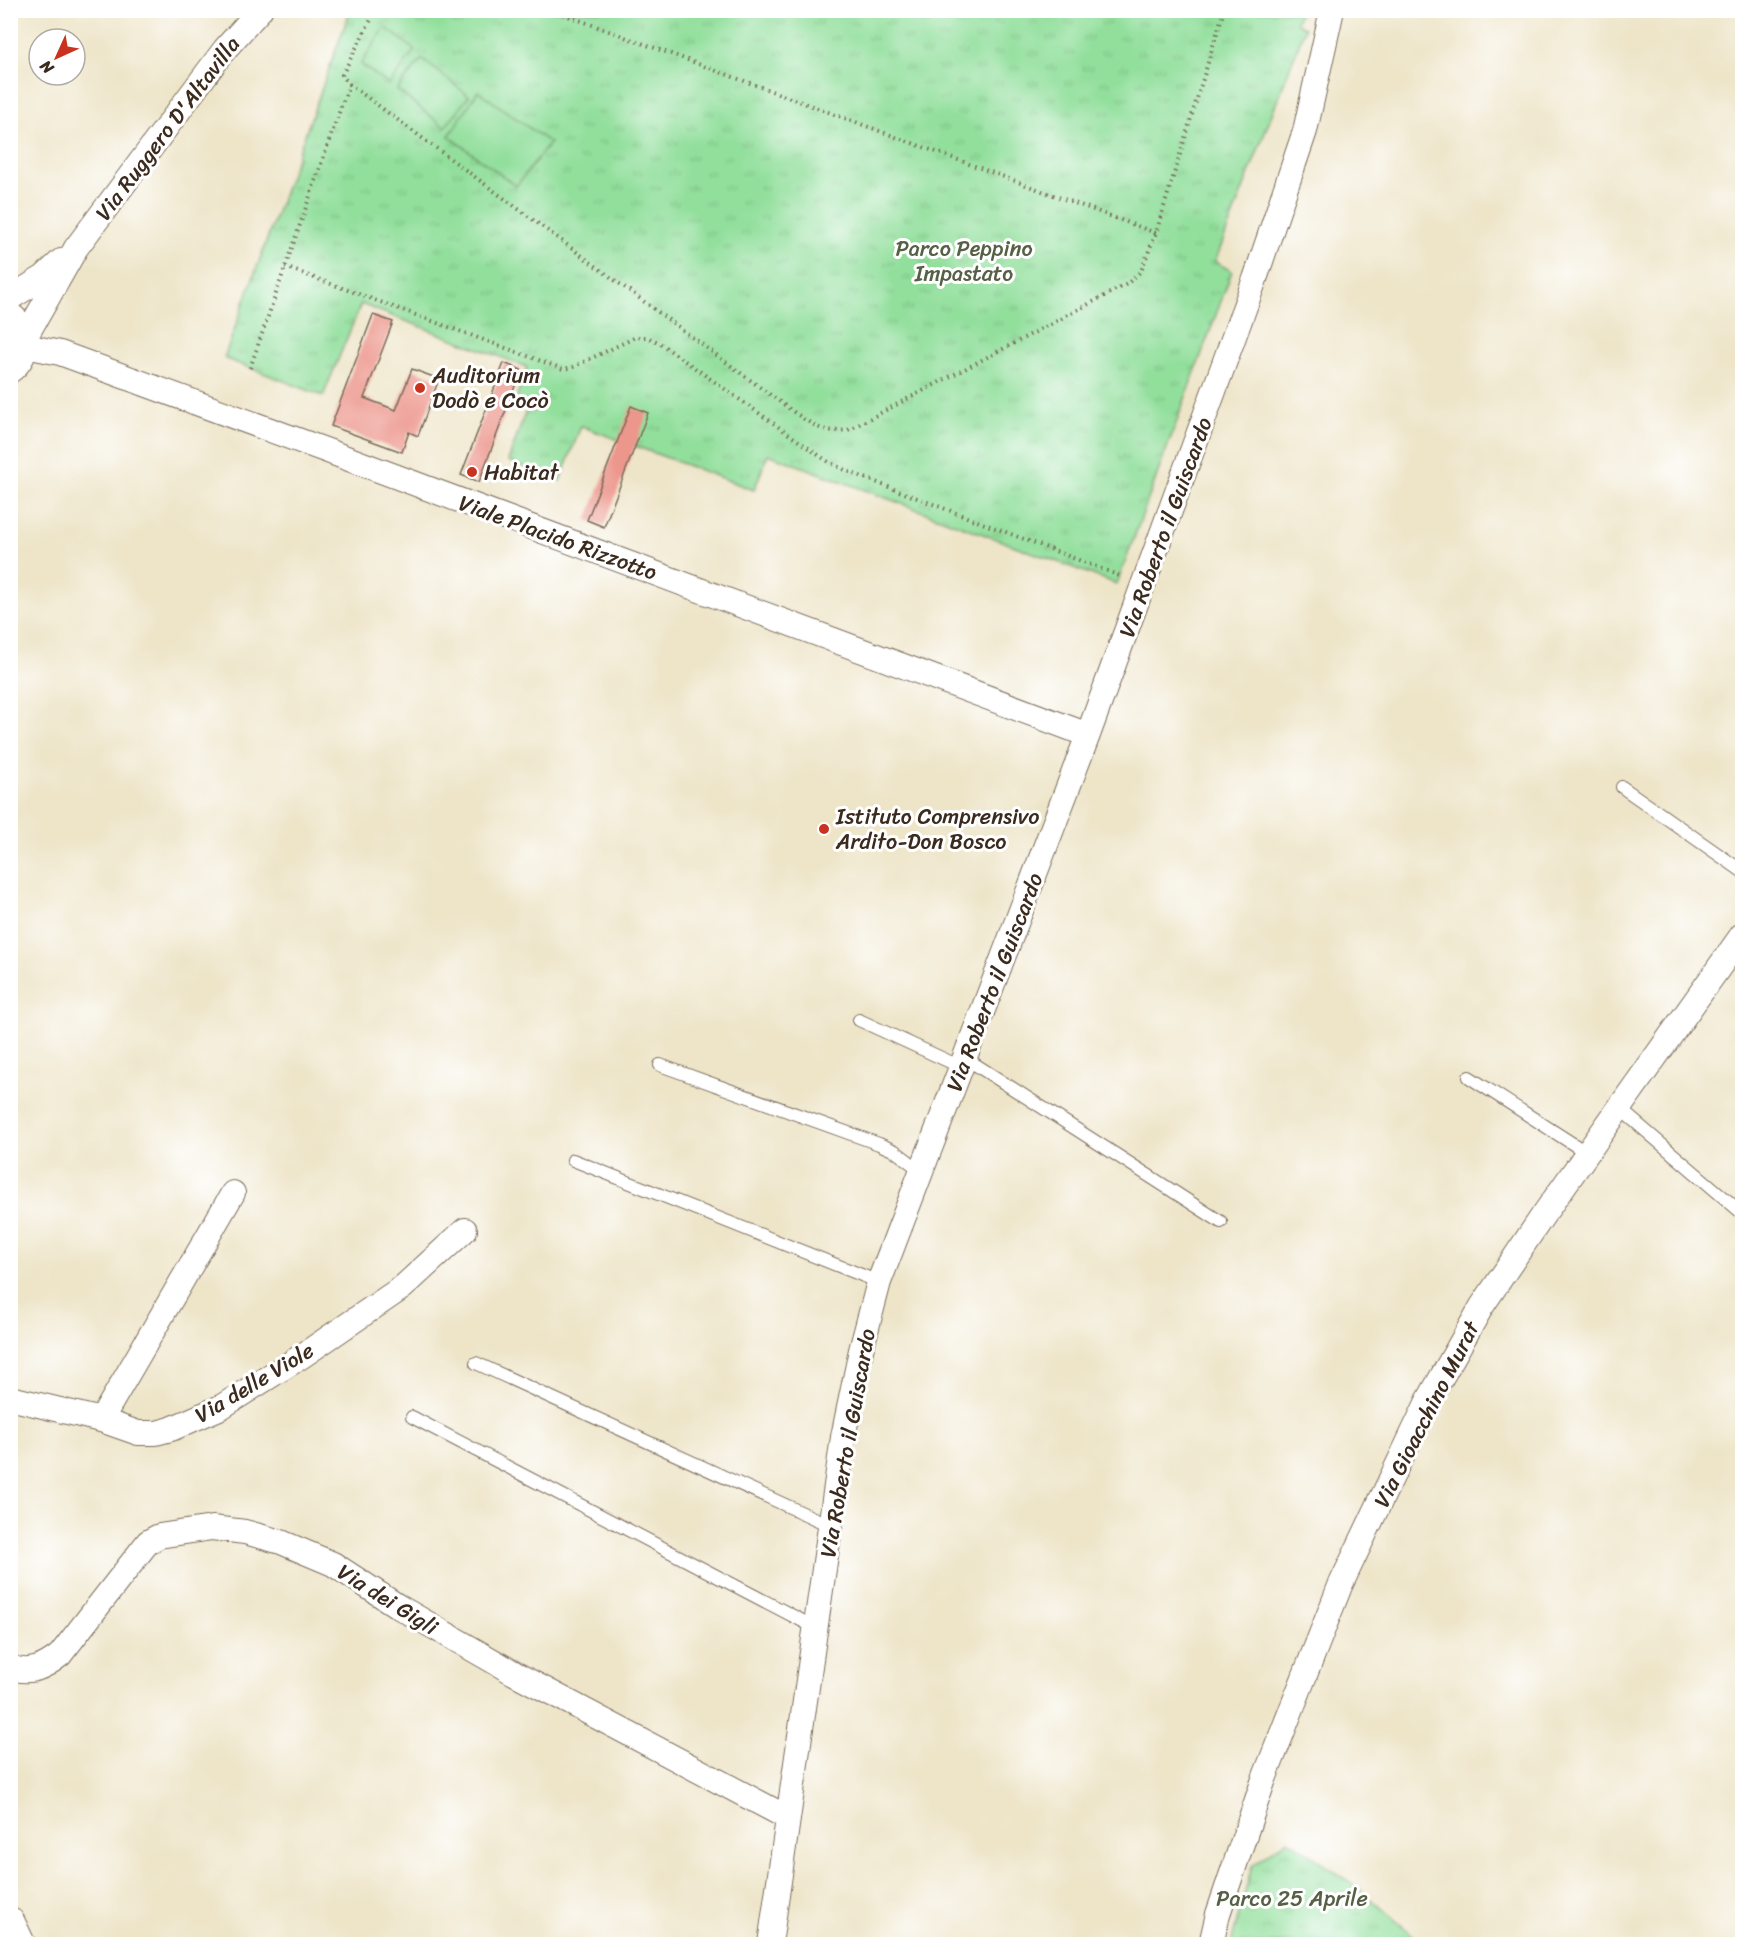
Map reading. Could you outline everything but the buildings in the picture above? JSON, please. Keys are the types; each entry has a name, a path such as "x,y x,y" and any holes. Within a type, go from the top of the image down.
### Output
{"street":[{"name":"Via Ruggero D'Altavilla","path":"10,371 17,367 23,357 26,341 76,248 225,50 260,10"},
{"name":"Via Roberto il Guiscardo","path":"770,1944 843,1437 861,1350 879,1282 1088,735 1256,279 1305,131 1332,10"},
{"name":"Via Ruggero D'Altavilla","path":"10,298 44,277 76,248"},
{"path":"10,314 22,327 26,341"},
{"name":"Viale Placido Rizzotto","path":"26,341 1088,735"},
{"name":"Via Gioacchino Murat","path":"1211,1944 1218,1914 1264,1779 1345,1576 1428,1401 1482,1306 1618,1108 1743,935"},
{"path":"101,1420 233,1193"},
{"name":"Via delle Viole","path":"10,1398 101,1420 138,1433 156,1433 171,1429 221,1407 302,1356 403,1287 465,1230"},
{"name":"Via dei Gigli","path":"10,1667 33,1671 60,1655 148,1542 159,1536 212,1528 245,1532 281,1542 333,1564 399,1607 514,1674 788,1818"},
{"path":"10,1923 20,1944"}],"lane":[{"path":"1622,787 1743,872"},
{"path":"859,1020 963,1062 1221,1222"},
{"path":"660,1065 895,1151 921,1170"},
{"path":"1469,1077 1587,1153"},
{"path":"1618,1108 1743,1213"},
{"path":"573,1160 879,1282"},
{"path":"476,1363 831,1526"},
{"path":"412,1417 816,1628"}],"path":[{"path":"375,10 342,75 349,84 795,413 818,428 830,432 848,430 1127,284 1140,271 1156,233 1224,10"},
{"path":"552,10 1156,233"},
{"path":"250,368 349,84"},
{"path":"285,267 563,369 573,367 636,337 647,337 658,342 827,461 847,471 1120,576"}],"green space":[{"name":"Parco Peppino Impastato","path":"350,11 1301,11 1296,22 1305,28 1215,262 1232,271 1117,584 768,454 754,490 581,426 560,481 508,461 528,406 515,401 527,367 361,304 323,396 224,358"},
{"path":"385,27 415,50 389,85 361,64"},
{"path":"422,59 469,96 445,127 397,90"},
{"path":"478,91 550,143 516,186 449,136"},
{"name":"Parco 25 Aprile","path":"1288,1839 1357,1887 1423,1944 1231,1944 1252,1866"}],"place":[{"name":"Auditorium Dodò e Cocò","path":"420,388"},
{"name":"Habitat","path":"472,472"},
{"name":"Istituto Comprensivo Ardito-Don Bosco","path":"824,829"}]}
